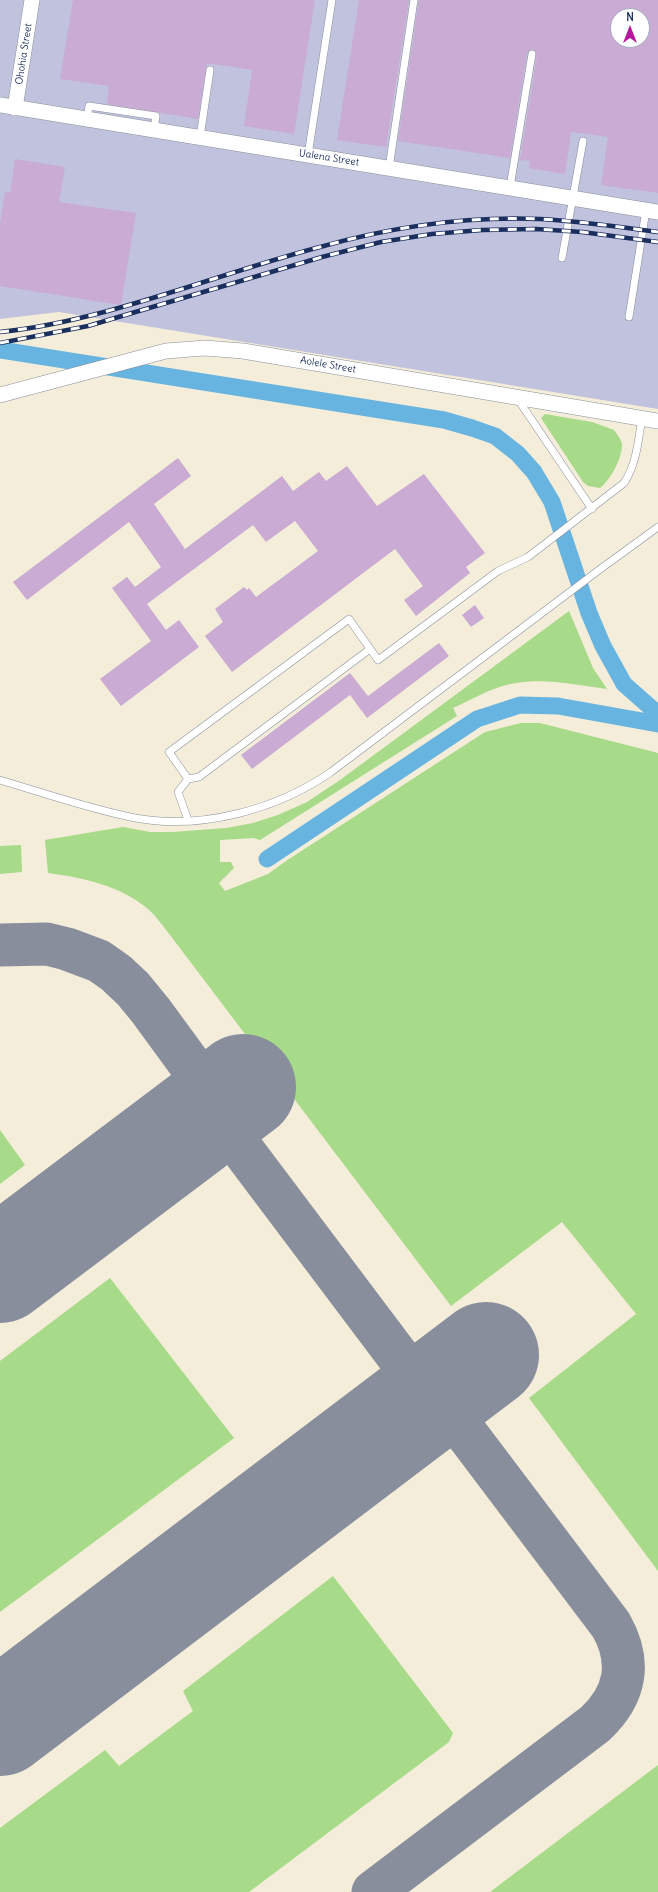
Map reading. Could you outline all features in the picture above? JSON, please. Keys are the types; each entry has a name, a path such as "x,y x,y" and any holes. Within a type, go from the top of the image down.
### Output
{"street":[{"name":"Ohohia Street","path":"16,108 32,0"},
{"name":"Ualena Street","path":"0,105 652,211"},
{"name":"Aolele Street","path":"0,395 61,380 144,356 185,349 205,348 243,351 658,421"}],"lane":[{"path":"308,155 332,0"},
{"path":"389,168 414,0"},
{"path":"510,187 532,54"},
{"path":"200,137 210,70"},
{"path":"562,258 583,141"},
{"path":"629,317 652,211"},
{"path":"516,397 592,509"},
{"path":"188,779 169,752 349,619 378,660 498,571 528,557 592,509 624,483 630,473 635,460 642,418"},
{"path":"0,780 136,818 163,820 188,820 245,812 282,800 304,789 331,772 598,570 658,527"},
{"path":"188,820 178,792 188,779 199,778 370,649"}],"shaded area":[{"path":"0,0 658,0 658,409 59,312 0,319"}],"green space":[{"path":"545,414 592,422 614,430 620,438 622,450 618,462 612,474 600,488 588,486 583,482 541,418"},
{"path":"569,611 593,668 607,689 539,681 516,683 492,690 453,708 457,716 260,840 254,838 220,840 220,862 231,862 234,868 219,883 225,891 268,874 485,732 521,723 540,723 658,753 658,1571 529,1398 636,1314 562,1222 451,1306 154,915 137,901 113,888 88,880 48,873 45,840 123,827 150,832 173,832 226,828 253,823 278,815 307,802 340,780"},
{"path":"21,845 22,872 0,874 0,846"},
{"path":"0,1130 25,1165 0,1184"},
{"path":"110,1278 234,1438 0,1612 0,1361"},
{"path":"333,1576 453,1733 449,1742 249,1892 0,1892 0,1828 105,1750 119,1766 193,1711 183,1691"},
{"path":"658,1765 658,1892 490,1892"}],"building":[{"path":"73,0 315,0 294,134 244,126 252,70 207,63 198,119 107,104 109,86 60,79"},
{"path":"359,0 409,0 386,147 337,140"},
{"path":"419,0 658,0 658,193 601,185 608,137 571,132 565,174 529,168 530,161 520,160 537,55 533,49 527,53 510,158 398,141"},
{"path":"15,159 65,167 59,202 136,213 121,305 0,286 0,224 5,192 10,193"},
{"path":"178,458 191,476 154,504 185,549 282,476 293,491 319,472 326,481 347,466 377,506 424,474 485,553 466,567 470,573 416,616 404,600 423,586 395,549 232,672 205,636 223,622 215,609 244,587 247,590 249,588 256,597 318,551 295,521 266,542 253,525 147,604 166,630 179,620 199,647 121,706 100,679 151,641 112,588 127,577 135,587 161,567 129,522 27,600 13,582"},
{"path":"475,605 484,618 471,627 462,615"},
{"path":"439,643 449,656 367,718 350,695 252,769 241,755 350,673 368,696"}],"waterway":[{"path":"0,350 444,420 495,436 518,454 534,472 552,502 589,613 603,646 624,684 658,714"},
{"path":"267,859 477,719 520,705 558,706 658,724"}],"taxiway":[{"path":"0,945 47,944 67,949 99,961 116,973 133,989 189,1063 245,1153 397,1355 469,1437 611,1625 618,1639 622,1652 623,1665 619,1690 614,1702 595,1724 373,1892"}],"runway":[{"path":"0,1270 243,1087"},
{"path":"0,1723 486,1355"}],"railway":[{"path":"0,332 81,318 161,296 320,247 374,234 429,224 485,219 540,219 599,224 658,232"},
{"path":"0,343 88,326 322,257 381,242 432,234 482,230 536,229 582,232 658,242"}]}
